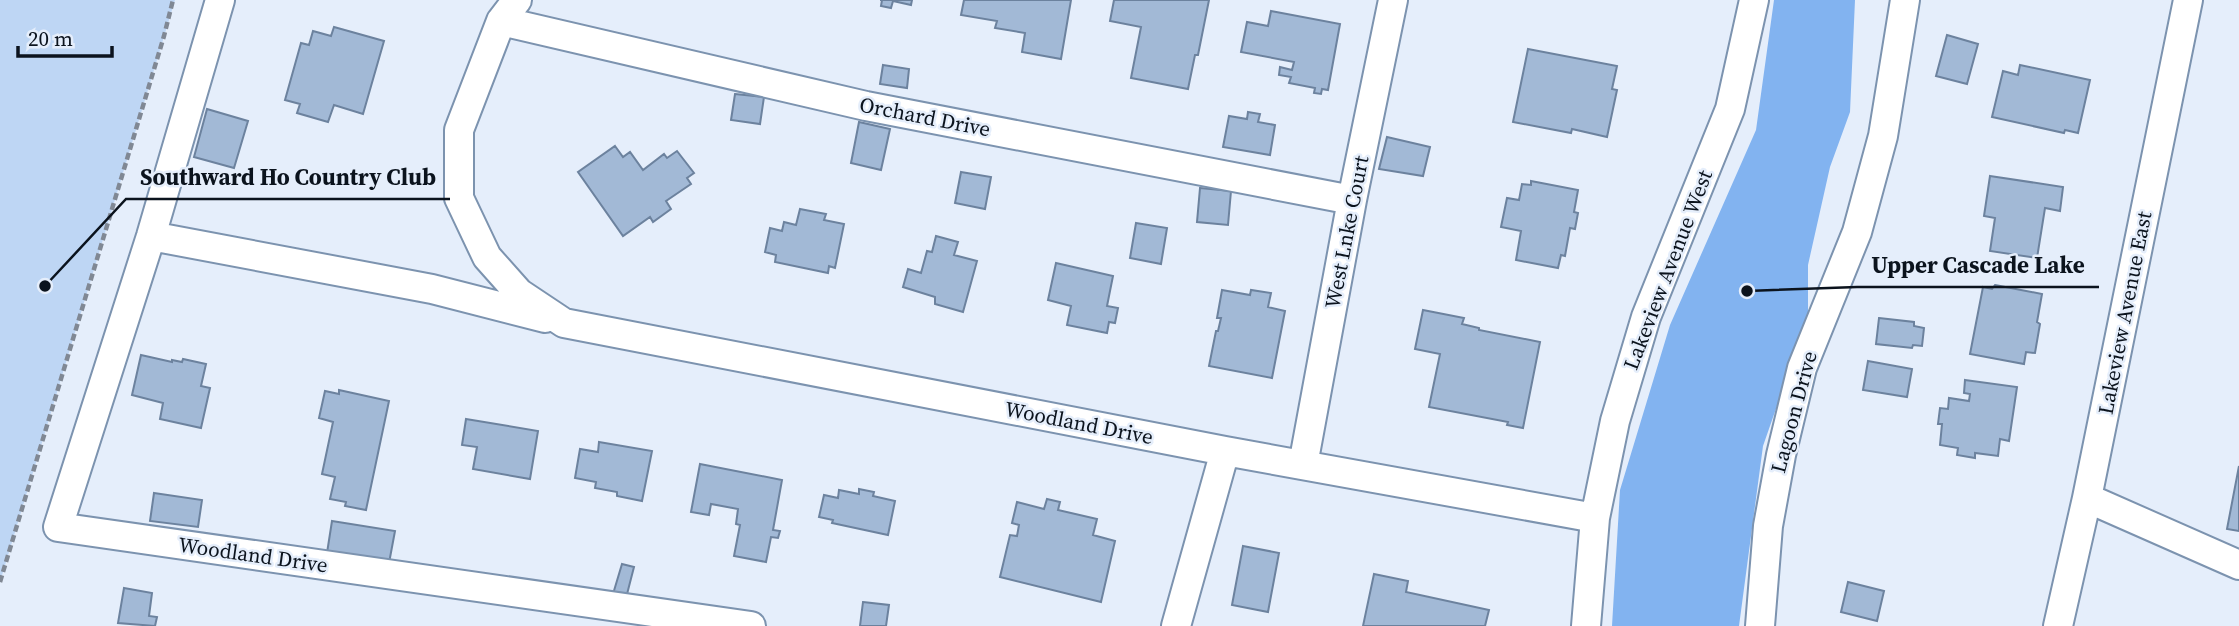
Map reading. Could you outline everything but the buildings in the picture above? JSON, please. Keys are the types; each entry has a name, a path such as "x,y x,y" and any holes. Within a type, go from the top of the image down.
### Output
{"street":[{"name":"Woodland Drive","path":"220,0 151,236 58,527 751,626"},
{"name":"West Lnke Court","path":"1303,465 1352,200 1393,0"},
{"name":"Lakeview Avenue West","path":"1586,626 1595,519 1615,421 1646,317 1730,109 1754,0"},
{"name":"Lagoon Drive","path":"1760,626 1768,526 1781,455 1802,368 1860,220 1883,135 1905,0"},
{"name":"Lakeview Avenue East","path":"2058,626 2087,498 2188,0"},
{"name":"Woodland Drive","path":"509,11 459,130 459,198 486,257 519,293 564,323"},
{"name":"Orchard Drive","path":"509,11 866,106 1352,200"},
{"name":"Woodland Drive","path":"151,236 432,289 564,323 1225,451 1595,519"},
{"path":"1176,626 1225,451"},
{"path":"2087,498 2239,565"}],"path":[{"path":"0,582 173,0"}],"shaded area":[{"path":"0,0 175,0 0,582"}],"water":[{"path":"1774,0 1855,0 1850,112 1830,167 1808,265 1808,317 1763,446 1739,626 1612,626 1620,490 1670,325 1756,130"}],"place":[{"name":"Southward Ho Country Club","path":"45,286"},
{"name":"Upper Cascade Lake","path":"1747,291"}]}
